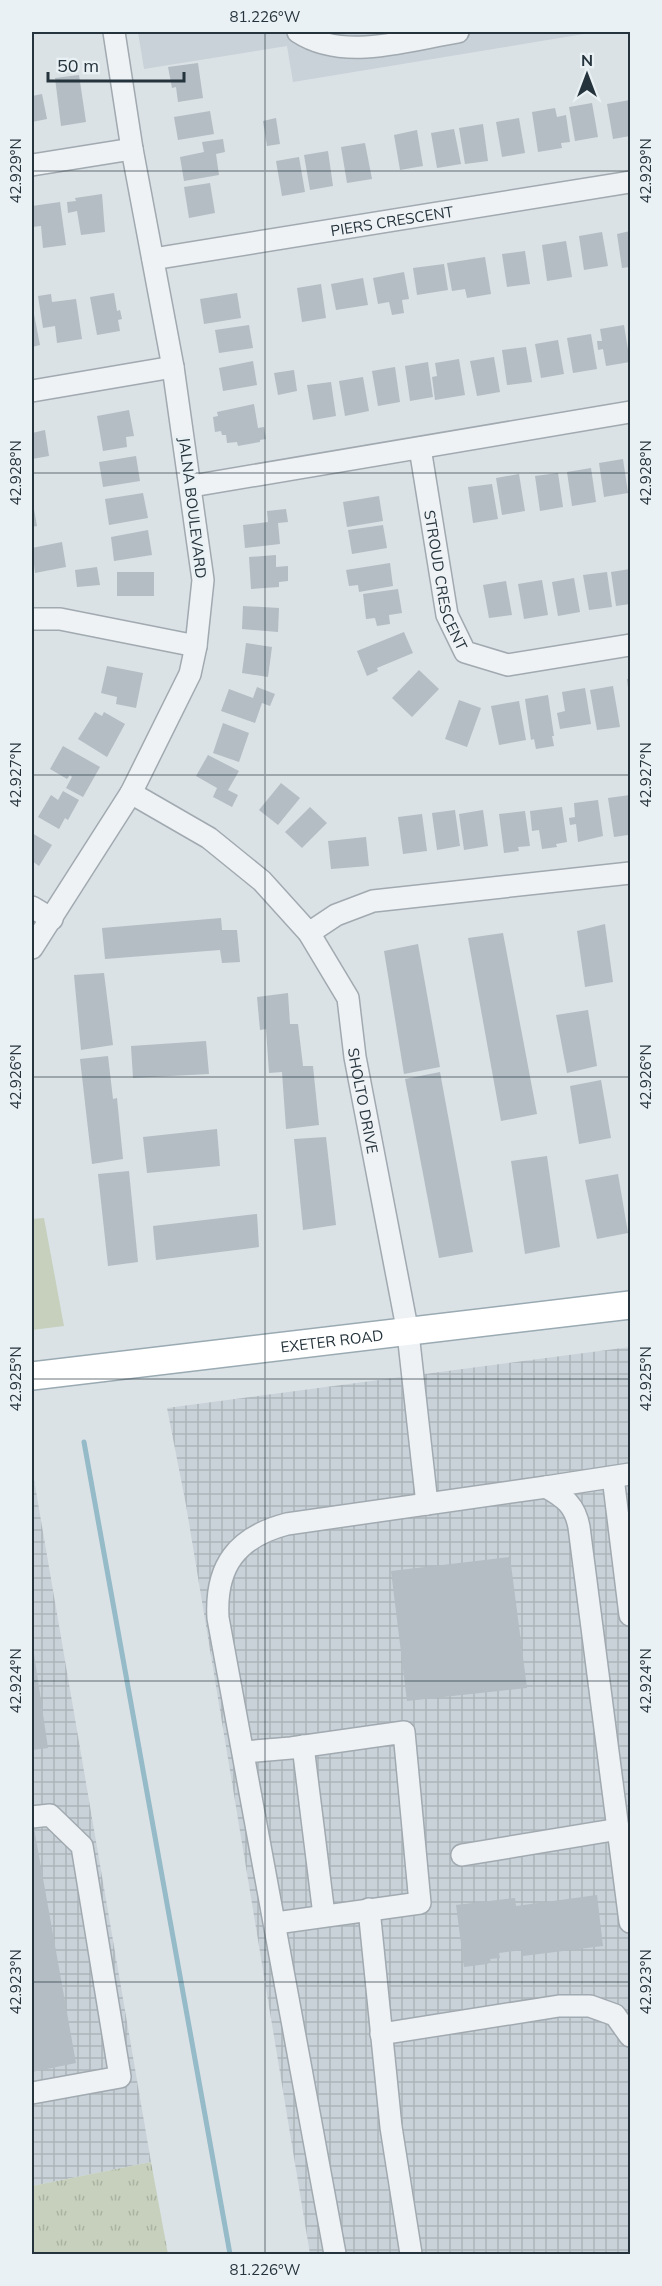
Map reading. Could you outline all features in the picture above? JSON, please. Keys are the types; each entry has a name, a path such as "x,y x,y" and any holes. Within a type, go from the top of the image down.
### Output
{"main road":[{"name":"EXETER ROAD","path":"32,1376 630,1305"}],"street":[{"name":"JALNA BOULEVARD","path":"32,948 130,793 190,674 196,646 203,580 192,486 173,367 132,149 114,32"},
{"path":"298,32 321,44 363,48 410,36 458,32"},
{"path":"32,165 132,149"},
{"name":"PIERS CRESCENT","path":"153,259 630,183"},
{"path":"32,391 173,367"},
{"path":"192,486 630,412"},
{"name":"STROUD CRESCENT","path":"420,448 447,615 465,652 508,665 630,645"},
{"path":"32,619 60,619 196,646"},
{"name":"SHOLTO DRIVE","path":"130,793 209,838 262,881 309,933 348,998 356,1057 408,1333 427,1504"},
{"path":"309,933 336,915 373,901 630,873"},
{"path":"32,908 52,919"},
{"path":"335,2254 276,1923 218,1618 217,1596 222,1575 232,1556 248,1540 266,1530 287,1524 622,1476 630,1615"},
{"path":"546,1487 566,1498 578,1516 623,1802 619,1829 630,1909"},
{"path":"244,1752 404,1732 420,1903 276,1923"},
{"path":"303,1746 324,1915"},
{"path":"32,1816 50,1815 82,1846 120,2077 32,2092"},
{"path":"462,1855 619,1829"},
{"path":"369,1909 393,2138 411,2254"},
{"path":"381,2034 559,2006 590,2006 615,2015 630,2036"}],"shaded area":[{"path":"138,32 596,32 293,82 287,46 144,69"},
{"path":"630,1347 630,2254 310,2254 186,1505 167,1408"},
{"path":"32,1468 151,2162 32,2186"}],"green space":[{"path":"44,1218 64,1326 32,1330 32,1219"},
{"path":"151,2162 168,2254 32,2254 32,2186"}],"building":[{"path":"198,63 203,98 178,102 176,87 172,88 168,67"},
{"path":"79,75 86,122 61,126 55,78"},
{"path":"42,94 47,119 32,122 32,96"},
{"path":"630,100 630,136 613,139 607,104"},
{"path":"592,103 598,137 575,141 569,107"},
{"path":"555,108 557,117 566,115 570,142 561,143 562,148 538,152 532,112"},
{"path":"210,111 214,134 178,140 174,117"},
{"path":"276,118 280,144 267,146 263,121"},
{"path":"519,118 525,153 502,157 496,122"},
{"path":"483,124 488,161 465,164 459,128"},
{"path":"454,129 461,164 437,168 431,133"},
{"path":"417,130 423,166 400,170 394,135"},
{"path":"223,139 225,152 216,154 219,175 184,181 180,157 204,152 202,142"},
{"path":"365,143 372,179 347,183 341,147"},
{"path":"328,151 333,186 310,190 304,155"},
{"path":"299,157 305,192 282,196 276,161"},
{"path":"210,183 215,213 189,218 184,187"},
{"path":"102,194 105,232 81,235 77,211 68,213 67,202 76,201 75,198"},
{"path":"60,202 66,245 43,248 41,226 32,227 32,206"},
{"path":"630,231 630,267 622,268 617,234"},
{"path":"602,232 608,266 584,270 579,236"},
{"path":"566,241 572,277 547,281 542,245"},
{"path":"525,251 530,284 507,287 502,254"},
{"path":"485,257 491,294 467,298 465,289 452,291 447,263"},
{"path":"444,264 448,290 417,295 413,268"},
{"path":"404,272 409,299 402,300 404,313 392,315 389,302 378,304 373,278"},
{"path":"363,278 368,305 336,310 331,284"},
{"path":"321,284 326,318 302,322 297,288"},
{"path":"114,293 117,311 120,310 122,319 118,320 120,331 97,335 90,297"},
{"path":"237,293 241,318 204,324 200,299"},
{"path":"51,294 52,302 76,299 82,339 57,343 55,326 43,328 38,296"},
{"path":"32,304 40,345 32,347"},
{"path":"249,325 253,348 219,353 215,330"},
{"path":"624,325 630,362 606,366 603,349 598,350 597,341 602,341 600,329"},
{"path":"591,334 597,369 573,373 567,338"},
{"path":"558,340 564,374 541,378 535,344"},
{"path":"526,347 532,382 507,385 502,350"},
{"path":"494,357 500,392 477,396 470,361"},
{"path":"459,359 465,395 435,400 432,377 437,376 435,363"},
{"path":"253,361 257,385 223,391 219,368"},
{"path":"428,362 433,397 410,401 405,366"},
{"path":"395,367 400,402 378,406 372,371"},
{"path":"294,370 297,391 278,395 274,373"},
{"path":"363,377 369,411 345,416 339,381"},
{"path":"331,382 336,416 313,420 307,385"},
{"path":"254,404 258,428 264,427 266,439 238,446 237,442 227,443 226,435 222,435 221,431 215,432 213,417 218,416 217,412"},
{"path":"129,410 134,436 126,437 127,447 103,451 97,416"},
{"path":"45,430 49,456 32,459 32,433"},
{"path":"136,456 140,481 103,487 99,462"},
{"path":"623,459 628,493 604,497 599,463"},
{"path":"591,468 596,502 572,506 567,472"},
{"path":"558,473 563,507 540,511 535,476"},
{"path":"519,474 525,511 502,515 496,478"},
{"path":"492,484 498,519 473,523 468,487"},
{"path":"143,493 148,518 109,525 105,499"},
{"path":"379,496 383,521 347,527 343,502"},
{"path":"32,498 37,526 32,527"},
{"path":"286,509 288,522 278,523 280,544 245,548 243,525 268,522 267,511"},
{"path":"383,525 387,548 352,554 348,530"},
{"path":"148,530 152,555 114,561 111,537"},
{"path":"62,542 66,567 35,573 32,548"},
{"path":"276,555 276,567 288,566 288,581 279,582 279,587 251,589 249,557"},
{"path":"390,563 393,586 359,592 358,585 349,586 346,570"},
{"path":"97,567 100,585 77,587 75,570"},
{"path":"630,569 630,604 616,606 611,572"},
{"path":"117,572 154,572 154,596 117,596"},
{"path":"607,572 612,607 589,610 583,575"},
{"path":"574,578 580,612 558,616 552,582"},
{"path":"542,580 548,615 524,619 518,584"},
{"path":"506,581 512,615 489,618 483,585"},
{"path":"398,589 402,613 389,615 390,624 377,626 375,618 366,619 363,594"},
{"path":"243,606 279,608 278,632 242,629"},
{"path":"404,632 413,653 377,668 378,671 367,676 357,651"},
{"path":"246,643 272,647 268,677 242,673"},
{"path":"32,656 34,657 34,681 32,681"},
{"path":"107,666 143,673 136,708 116,704 117,697 101,693"},
{"path":"419,670 439,689 412,717 392,698"},
{"path":"627,679 630,679 629,696"},
{"path":"613,686 620,727 597,730 590,690"},
{"path":"257,687 275,694 270,706 262,703 255,723 221,711 229,689 253,698"},
{"path":"585,688 591,724 560,729 557,713 565,711 562,692"},
{"path":"548,695 554,746 536,749 534,739 531,740 525,699"},
{"path":"459,700 481,708 467,747 445,739"},
{"path":"519,701 526,740 499,745 491,706"},
{"path":"95,712 102,716 104,712 125,724 107,757 78,739"},
{"path":"223,723 249,733 239,762 213,753"},
{"path":"63,746 100,767 83,797 66,788 72,777 70,775 67,779 50,769"},
{"path":"208,755 239,771 228,790 238,795 232,807 213,797 217,788 196,776"},
{"path":"281,783 300,798 278,825 259,810"},
{"path":"63,791 79,800 68,820 65,818 59,829 38,817 51,795 58,800"},
{"path":"630,795 630,831 628,835 614,837 608,798"},
{"path":"598,800 603,836 578,842 576,824 570,825 569,818 575,817 574,803"},
{"path":"310,807 327,823 302,848 285,832"},
{"path":"562,807 567,842 556,844 557,847 542,849 539,830 532,831 530,811"},
{"path":"455,810 460,846 437,850 432,813"},
{"path":"483,810 488,846 464,850 459,814"},
{"path":"525,811 530,846 518,847 519,851 504,853 499,814"},
{"path":"422,814 427,851 403,854 398,817"},
{"path":"32,833 52,845 39,866 32,861"},
{"path":"366,837 369,866 331,869 328,841"},
{"path":"221,918 222,930 237,930 240,962 222,963 220,950 105,959 102,928"},
{"path":"605,924 613,982 585,987 577,931"},
{"path":"503,933 537,1114 501,1121 468,938"},
{"path":"418,944 440,1067 404,1074 384,951"},
{"path":"104,973 113,1045 81,1050 74,975"},
{"path":"288,993 290,1024 298,1024 303,1066 313,1066 319,1125 286,1129 282,1072 269,1073 266,1029 260,1030 257,997"},
{"path":"588,1010 597,1066 567,1073 556,1015"},
{"path":"206,1041 209,1074 133,1078 131,1046"},
{"path":"108,1056 113,1099 117,1098 123,1159 92,1164 80,1059"},
{"path":"440,1072 473,1252 439,1258 405,1079"},
{"path":"601,1080 611,1138 579,1144 570,1086"},
{"path":"217,1129 220,1166 147,1173 143,1137"},
{"path":"326,1137 336,1225 303,1230 294,1139"},
{"path":"547,1156 560,1247 525,1254 511,1161"},
{"path":"129,1171 138,1262 108,1266 98,1174"},
{"path":"618,1174 628,1233 597,1239 585,1180"},
{"path":"257,1214 259,1247 156,1260 153,1226"},
{"path":"510,1557 527,1688 407,1701 391,1571"},
{"path":"32,1640 48,1748 32,1750"},
{"path":"32,1828 34,1828 76,2063 32,2072"},
{"path":"597,1895 603,1946 523,1956 522,1950 499,1953 500,1958 490,1959 491,1962 487,1964 464,1967 456,1905 515,1898 516,1906"}],"waterway":[{"path":"84,1442 230,2254"}]}
